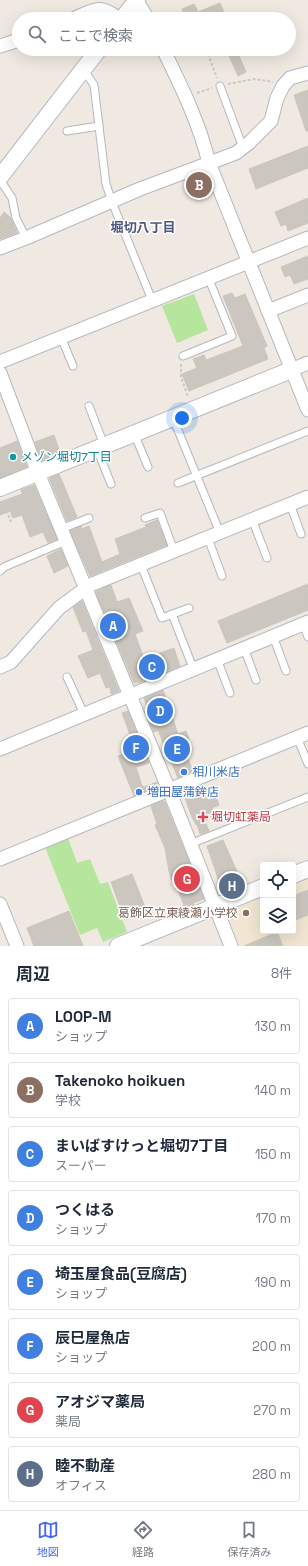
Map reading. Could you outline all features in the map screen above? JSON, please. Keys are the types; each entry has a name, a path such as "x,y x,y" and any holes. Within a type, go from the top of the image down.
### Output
{"street":[{"path":"127,12 136,0 144,12"},
{"path":"91,12 102,8 110,12"},
{"path":"0,46 12,42"},
{"path":"0,177 94,56"},
{"path":"166,56 186,96 204,141 209,163 308,410"},
{"path":"0,248 140,189 236,152 250,142 271,121 277,98 290,78 308,73"},
{"path":"0,362 308,238"},
{"path":"268,311 308,295"},
{"path":"1,495 38,473 308,363"},
{"path":"0,373 38,473 169,790 231,946"},
{"path":"0,666 11,662 58,608 85,588 308,497"},
{"path":"0,749 130,696 193,668 306,623"},
{"path":"0,859 303,735"},
{"path":"296,874 308,869"},
{"path":"118,946 260,888"},
{"path":"0,904 17,946"}],"lane":[{"path":"84,69 94,85 106,184 152,300"},
{"path":"220,86 243,148"},
{"path":"67,131 99,126"},
{"path":"0,180 12,198 16,218 26,238"},
{"path":"183,356 232,336 208,278"},
{"path":"61,337 73,366"},
{"path":"89,406 111,484"},
{"path":"173,417 197,476 214,535 222,576"},
{"path":"178,484 308,431"},
{"path":"134,433 148,467"},
{"path":"290,504 301,534"},
{"path":"145,518 160,513 174,551"},
{"path":"0,571 4,567 64,535 89,518"},
{"path":"252,519 268,558"},
{"path":"141,565 162,618 189,608"},
{"path":"172,614 193,668"},
{"path":"306,623 308,637"},
{"path":"273,636 286,671"},
{"path":"244,648 256,680"},
{"path":"217,659 230,693"},
{"path":"67,676 84,714"},
{"path":"303,735 308,764"},
{"path":"190,844 308,797"}],"path":[{"path":"209,56 220,86"},
{"path":"186,96 236,82 254,80 285,84"},
{"path":"183,356 181,357 180,367 181,377 193,409"},
{"path":"1,495 11,522"}],"shaded area":[{"name":"葛飾区立東綾瀬小学校","path":"308,879 308,946 240,946 228,916 229,910 260,898 260,934 296,934 296,884"}],"green space":[{"path":"194,294 208,330 177,343 162,306"},
{"path":"68,838 77,863 90,859 100,884 108,882 127,932 103,942 97,928 80,935 45,847"}],"building":[{"path":"220,3 224,12 198,12"},
{"path":"194,4 198,12 183,12 182,9"},
{"path":"229,56 239,56 246,72 238,76"},
{"path":"308,90 308,131 306,131 294,95"},
{"path":"308,146 308,168 256,189 249,169"},
{"path":"308,198 308,223 288,231 286,224 281,226 275,212"},
{"path":"4,212 11,218 17,233 0,239 0,218"},
{"path":"308,256 308,279 294,284 290,275 285,277 281,267"},
{"path":"232,293 235,298 245,294 267,346 264,348 268,359 189,391 182,374 197,368 193,359 204,355 206,360 243,346 223,296"},
{"path":"54,435 60,453 42,461 35,442"},
{"name":"メゾン堀切7丁目","path":"17,441 27,467 0,478 0,448"},
{"path":"59,474 77,517 67,521 50,480 50,478"},
{"path":"34,485 57,539 48,543 43,532 30,537 22,515 13,518 10,511 0,515 0,502 22,494 21,490"},
{"path":"157,520 167,545 90,576 70,531 81,526 82,529 89,526 102,562 120,554 115,539 146,527 145,525"},
{"path":"61,549 68,566 54,573 47,556"},
{"path":"308,584 308,610 227,643 218,621"},
{"path":"111,585 117,602 129,598 143,631 135,634 144,659 174,648 180,666 138,683 134,683 96,593 97,591"},
{"path":"82,601 119,691 111,694 110,687 106,688 100,673 88,678 78,656 93,650 86,631 83,632 73,607"},
{"path":"163,690 178,734 186,731 189,739 187,740 192,750 185,752 193,771 178,778 158,730 154,732 150,723 153,722 144,698"},
{"path":"128,711 149,763 136,767 142,786 144,787 157,782 158,786 134,796 118,756 123,754 121,749 129,746 125,739 131,737 122,713"},
{"path":"200,786 200,788 204,787 208,800 216,797 219,805 212,808 215,817 205,821 209,831 200,834 197,824 196,825 191,815 184,792"},
{"path":"163,801 165,802 204,899 185,908 169,871 165,848 155,825 157,824 151,806"},
{"path":"223,840 243,885 223,893 207,846"},
{"path":"132,874 147,912 125,920 111,882"},
{"path":"308,890 308,915 296,920 296,898 296,895"},
{"path":"69,911 83,946 34,946 27,928"},
{"path":"272,934 278,934 283,946 244,946"}],"place":[{"name":"Takenoko hoikuen","path":"199,185"},
{"name":"メゾン堀切7丁目","path":"13,457"},
{"name":"LOOP-M","path":"113,626"},
{"name":"まいばすけっと堀切7丁目","path":"152,667"},
{"name":"つくはる","path":"160,711"},
{"name":"辰巳屋魚店","path":"136,748"},
{"name":"埼玉屋食品(豆腐店)","path":"177,749"},
{"name":"相川米店","path":"184,772"},
{"name":"増田屋蒲鉾店","path":"139,792"},
{"name":"堀切虹薬局","path":"203,817"},
{"name":"アオジマ薬局","path":"187,879"},
{"name":"睦不動産","path":"232,886"},
{"name":"葛飾区立東綾瀬小学校","path":"246,913"}],"district":[{"name":"堀切八丁目","path":"143,227"}]}
